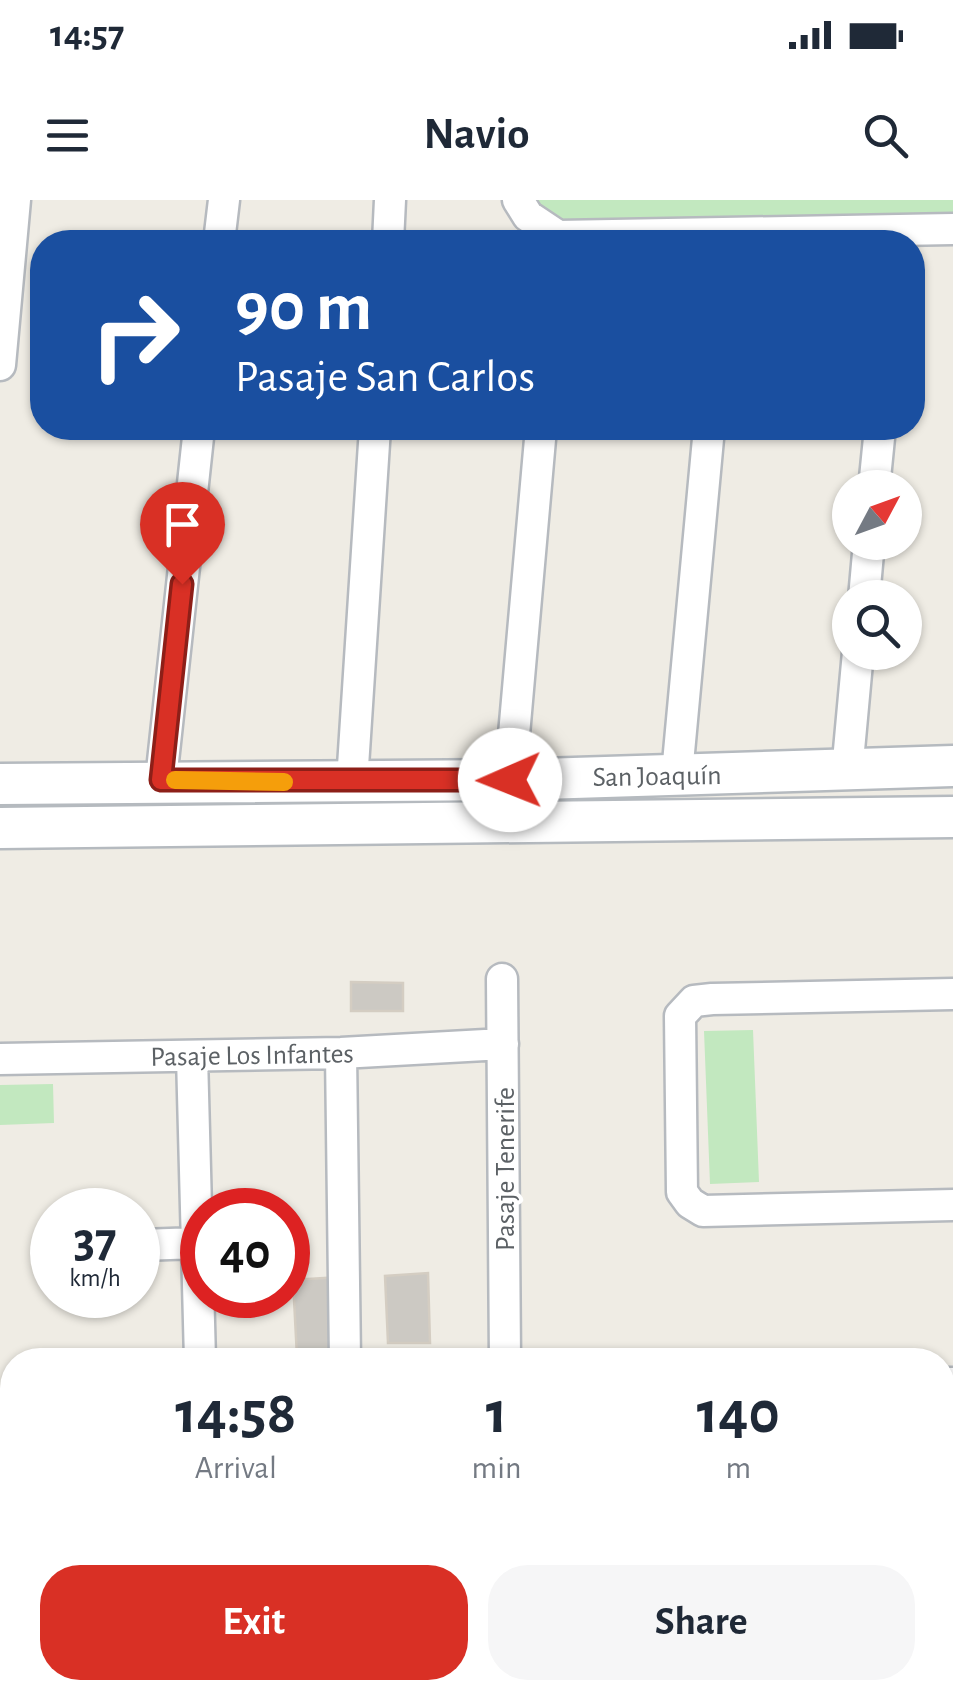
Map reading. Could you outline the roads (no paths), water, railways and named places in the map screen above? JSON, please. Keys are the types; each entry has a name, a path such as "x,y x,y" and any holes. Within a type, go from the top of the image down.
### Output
{"street":[{"path":"221,230 224,200"},
{"path":"389,230 390,200"},
{"path":"518,200 528,216 546,230"},
{"path":"0,365 9,214"},
{"path":"925,233 953,228"},
{"path":"161,780 198,440"},
{"path":"352,782 375,440"},
{"path":"510,780 540,440"},
{"path":"677,774 708,440"},
{"path":"876,470 879,440"},
{"path":"847,772 856,670"},
{"name":"San Joaquín","path":"0,784 510,780 953,766"},
{"name":"San Joaquín","path":"0,828 953,817"},
{"name":"Pasaje Tenerife","path":"502,979 505,1348"},
{"path":"953,994 712,999 694,1001 680,1016 682,1192 690,1203 704,1212 953,1206"},
{"name":"Pasaje Los Infantes","path":"0,1059 341,1053 503,1044"},
{"path":"341,1053 345,1348"},
{"path":"192,1056 196,1188"},
{"path":"199,1318 200,1348"}]}
